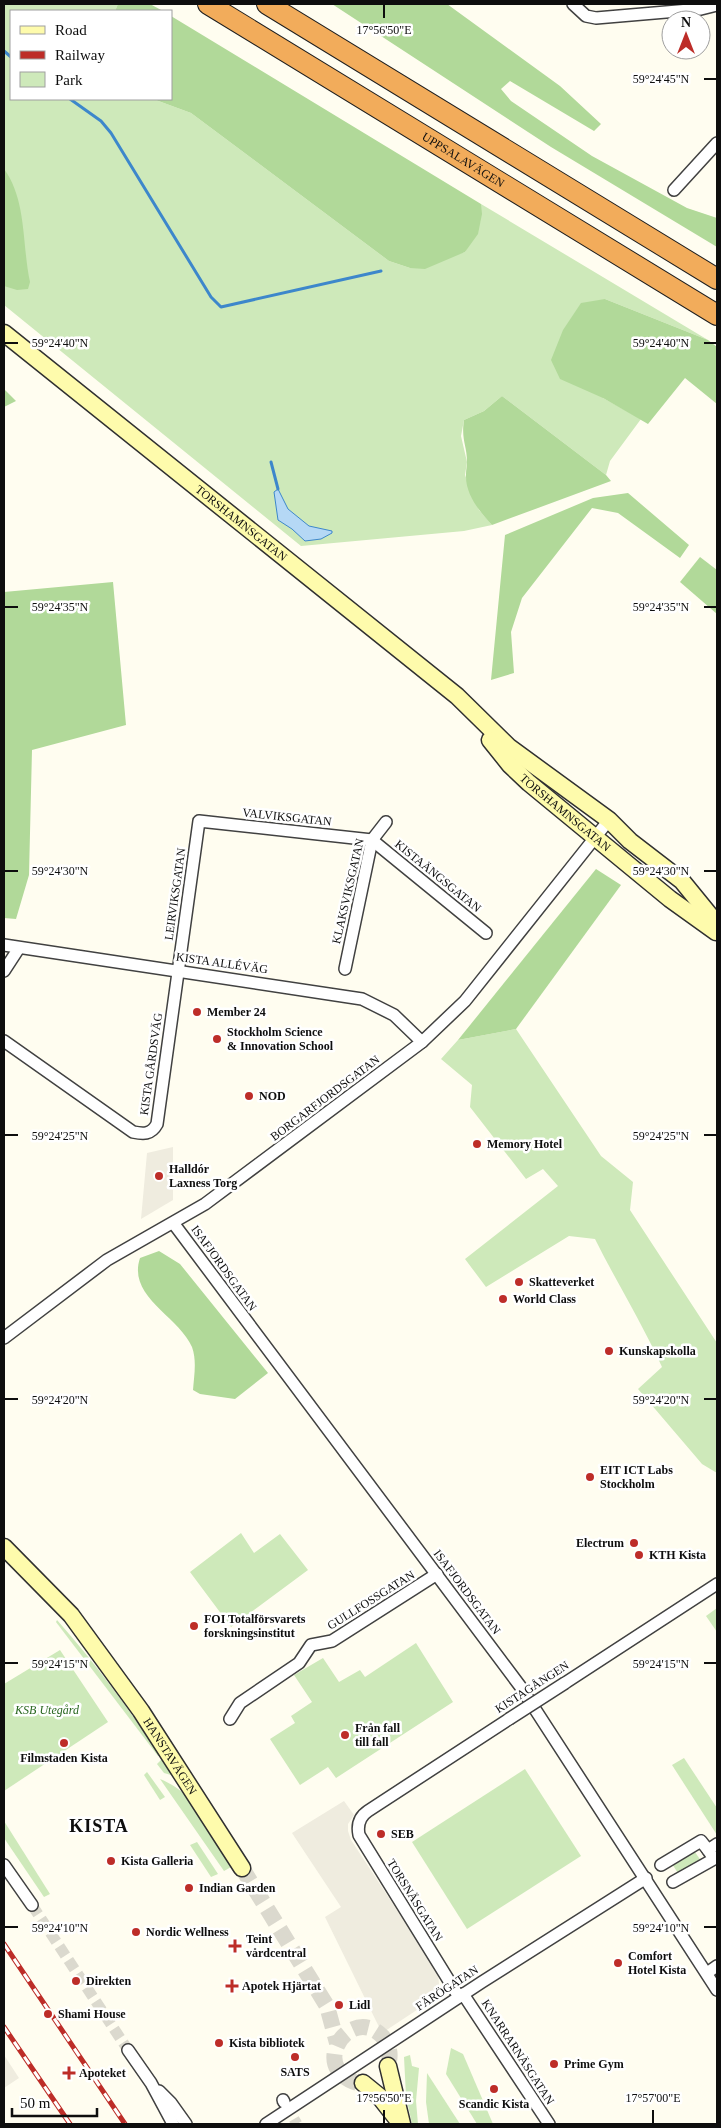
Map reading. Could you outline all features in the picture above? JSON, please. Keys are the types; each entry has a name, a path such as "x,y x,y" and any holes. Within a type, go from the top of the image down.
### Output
{"highway":[{"name":"UPPSALAVÄGEN","path":"208,4 717,315"},
{"path":"267,4 717,280"}],"street":[{"path":"573,4 586,16 596,18 701,9 717,5"},
{"path":"674,190 717,143"},
{"name":"TORSHAMNSGATAN","path":"4,333 457,696 509,747 608,820 682,881 717,924"},
{"name":"TORSHAMNSGATAN","path":"476,716 478,725 510,765 670,899 717,933"},
{"name":"BORGARFJORDSGATAN","path":"4,1338 107,1260 142,1239 174,1224 205,1204 422,1042 465,1001 608,820"},
{"name":"VALVIKSGATAN","path":"199,821 372,840"},
{"name":"LEIRVIKSGATAN","path":"177,971 199,821"},
{"name":"KLAKSVIKSGATAN","path":"345,969 372,840 386,822"},
{"name":"KISTAÄNGSGATAN","path":"372,840 486,934"},
{"name":"KISTA ALLÉVÄG","path":"4,945 362,999 394,1016 422,1042"},
{"path":"4,971 19,948"},
{"name":"KISTA GÅRDSVÄG","path":"4,1041 133,1132 147,1134 154,1130 157,1124 177,971"},
{"name":"ISAFJORDSGATAN","path":"174,1224 520,1686 717,1990"},
{"name":"HANSTAVÄGEN","path":"4,1546 71,1615 146,1718 242,1868"},
{"name":"HANSTAVÄGEN","path":"4,1561 79,1637 92,1646"},
{"name":"GULLFOSSGATAN","path":"230,1719 240,1703 299,1663 311,1645 332,1641 437,1574"},
{"name":"KISTAGÅNGEN","path":"362,1815 717,1584"},
{"name":"TORSNÄSGATAN","path":"362,1815 357,1827 359,1835 461,1996"},
{"path":"661,1865 701,1841 712,1847 714,1859 673,1882"},
{"path":"4,1856 16,1881"},
{"path":"4,1865 32,1905"},
{"name":"FÄRÖGATAN","path":"266,2124 646,1878"},
{"path":"707,1973 717,1966"},
{"name":"KNARRARNÄSGATAN","path":"461,1996 549,2124"},
{"path":"128,2050 151,2084 173,2124"},
{"path":"389,2063 402,2124 379,2096 360,2083 380,2077 389,2063"},
{"path":"151,2084 171,2103 186,2124"}],"green space":[{"path":"4,4 118,4 115,10 10,10 10,100 156,100 191,113 389,261 410,268 465,252 480,223 481,204 708,340 605,299 603,398 641,419 610,461 606,475 502,396 484,411 464,420 461,436 467,462 465,475 479,510 492,525 464,531 301,546 4,305"},
{"path":"118,4 150,4 161,10 115,10"},
{"path":"332,4 447,4 560,86 601,124 594,131 510,81 501,89 511,101 592,156 687,208 717,218 717,247 551,147"},
{"path":"172,17 481,204 482,214 478,234 465,252 425,269 410,268 389,261 191,113 156,100 172,100"},
{"path":"4,169 17,195 23,224 30,282 28,289 17,290 4,286"},
{"path":"605,299 708,340 717,347 717,404 685,378 648,424 603,398 560,379 551,360 563,330 581,303"},
{"path":"4,389 16,401 4,407"},
{"path":"502,396 606,475 611,481 492,525 470,495 466,481 467,456 463,427 464,420 484,411"},
{"path":"628,493 689,545 680,558 618,513 592,508 522,598 511,632 514,673 491,680 505,535 593,498"},
{"path":"700,557 717,570 717,614 680,582"},
{"path":"113,582 126,725 32,750 29,875 16,919 4,918 4,592"},
{"path":"596,869 621,885 516,1029 458,1040"},
{"path":"516,1029 601,1156 633,1182 630,1210 717,1343 717,1473 702,1464 638,1389 662,1367 595,1239 569,1236 486,1287 465,1259 558,1186 543,1169 526,1179 470,1107 472,1085 441,1059 458,1040"},
{"path":"159,1251 180,1264 268,1373 235,1399 200,1394 193,1390 195,1363 192,1347 177,1325 147,1295 141,1284 138,1272 140,1258"},
{"path":"241,1533 254,1553 280,1534 308,1570 231,1627 190,1572"},
{"path":"717,1608 717,1632 706,1616"},
{"path":"57,1620 111,1686 158,1756 56,1622"},
{"path":"416,1643 453,1702 336,1778 328,1767 300,1785 270,1739 295,1723 291,1716 312,1702 294,1675 323,1658 339,1682 360,1670 365,1677"},
{"name":"KSB Utegård","path":"60,1650 108,1722 4,1791 4,1684"},
{"path":"684,1758 717,1808 717,1835 672,1765"},
{"path":"162,1759 171,1775 164,1773 157,1764"},
{"path":"525,1769 581,1856 467,1929 412,1842"},
{"path":"147,1772 165,1797 160,1800 144,1775"},
{"path":"160,1779 182,1792 194,1804 203,1820 205,1828 233,1866 224,1871"},
{"path":"4,1821 50,1894 44,1897 4,1838"},
{"path":"197,1842 218,1874 211,1877 190,1845"},
{"path":"692,1848 702,1862 679,1875 671,1862"},
{"path":"451,2048 463,2054 493,2124 477,2124 446,2074"},
{"path":"410,2055 412,2066 419,2068 416,2101 418,2124 412,2124 406,2096 404,2057"},
{"path":"427,2073 460,2124 429,2124 426,2102"}],"shaded area":[{"name":"Halldór Laxness Torg","path":"173,1147 173,1200 141,1219 147,1153"},
{"path":"344,1801 354,1815 348,1824 351,1840 438,1974 438,1996 382,2033 325,1917 341,1907 292,1833"},
{"path":"4,2055 19,2078 4,2088"}],"water":[{"path":"278,489 288,509 309,526 332,531 332,533 321,539 305,541 278,520 274,492"}],"waterway":[{"path":"4,51 10,56"},
{"path":"71,100 101,121 111,133 211,297 221,307 381,271"},
{"path":"271,462 278,489"}],"tunnel":[{"path":"242,1868 327,2006 337,2043"},
{"path":"32,1905 128,2050"},
{"path":"357,2083 342,2075 335,2064 335,2053 339,2041 347,2033 358,2028 370,2028 382,2036 386,2042 390,2054 389,2061"},
{"path":"294,2119 297,2124"}],"railway":[{"path":"4,1944 125,2124"},
{"path":"4,2027 70,2124"}],"place":[{"name":"Member 24","path":"197,1012"},
{"name":"Stockholm Science & Innovation School","path":"217,1039"},
{"name":"NOD","path":"249,1096"},
{"name":"Memory Hotel","path":"477,1144"},
{"name":"Halldór Laxness Torg","path":"159,1176"},
{"name":"Skatteverket","path":"519,1282"},
{"name":"World Class","path":"503,1299"},
{"name":"Kunskapskolla","path":"609,1351"},
{"name":"EIT ICT Labs Stockholm","path":"590,1477"},
{"name":"Electrum","path":"634,1543"},
{"name":"KTH Kista","path":"639,1555"},
{"name":"FOI Totalförsvarets forskningsinstitut","path":"194,1626"},
{"name":"Från fall till fall","path":"345,1735"},
{"name":"Filmstaden Kista","path":"64,1743"},
{"name":"SEB","path":"381,1834"},
{"name":"Kista Galleria","path":"111,1861"},
{"name":"Indian Garden","path":"189,1888"},
{"name":"Nordic Wellness","path":"136,1932"},
{"name":"Teint vårdcentral","path":"235,1946"},
{"name":"Comfort Hotel Kista","path":"618,1963"},
{"name":"Direkten","path":"76,1981"},
{"name":"Apotek Hjärtat","path":"232,1986"},
{"name":"Lidl","path":"339,2005"},
{"name":"Shami House","path":"48,2014"},
{"name":"Kista bibliotek","path":"219,2043"},
{"name":"SATS","path":"295,2057"},
{"name":"Prime Gym","path":"554,2064"},
{"name":"Apoteket","path":"69,2073"},
{"name":"Scandic Kista","path":"494,2089"}],"district":[{"name":"KISTA","path":"99,1826"}]}
